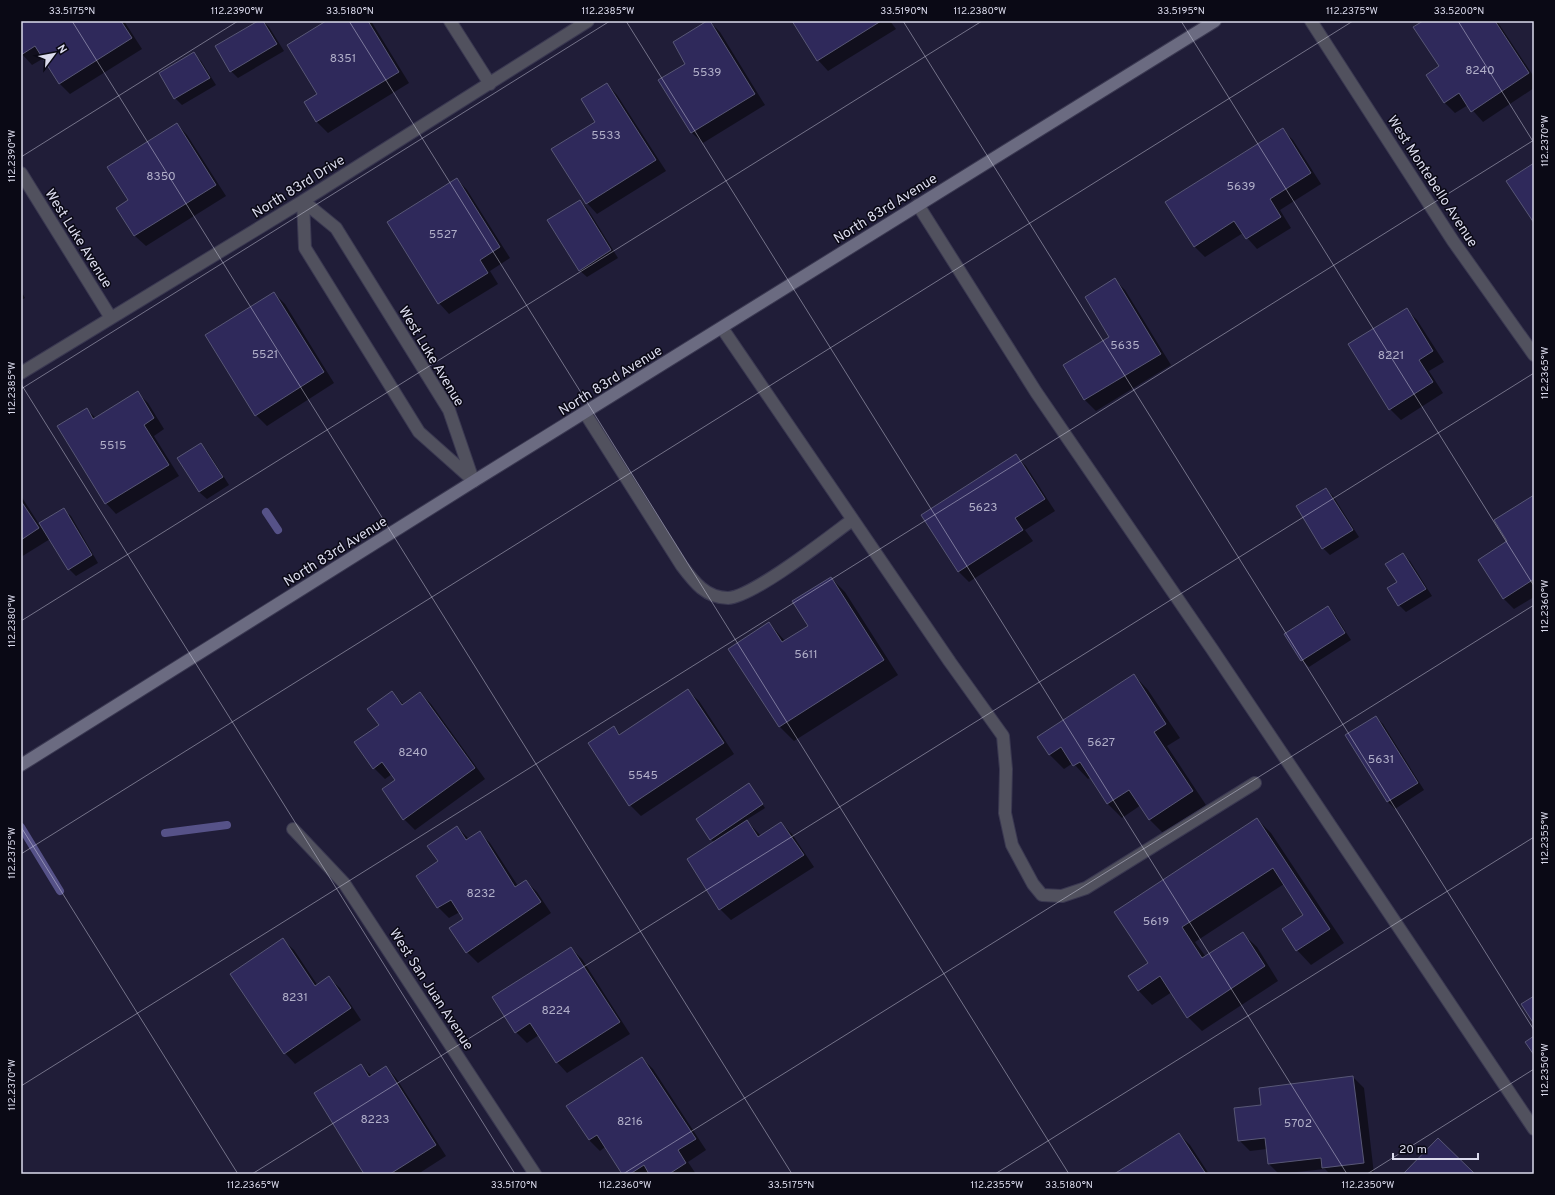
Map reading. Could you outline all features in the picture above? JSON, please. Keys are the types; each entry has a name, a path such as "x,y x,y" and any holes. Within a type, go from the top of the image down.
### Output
{"main road":[{"name":"North 83rd Avenue","path":"21,765 474,481 722,328 918,204 1215,21"}],"street":[{"path":"450,21 490,84"},
{"name":"North 83rd Drive","path":"21,373 303,201 588,21"},
{"name":"West Montebello Avenue","path":"1311,21 1453,240 1534,355"},
{"name":"West Luke Avenue","path":"21,173 111,318"},
{"path":"303,201 305,248 418,432 474,481"},
{"name":"West Luke Avenue","path":"303,201 336,228 449,410 474,481"},
{"path":"918,204 1036,392 1216,656 1534,1129"},
{"path":"722,328 852,520 1003,736 1006,769 1005,813 1012,845 1033,884 1042,895 1062,896 1086,888 1255,783"},
{"path":"585,413 696,585 714,596 729,598 756,588 852,520"},
{"name":"West San Juan Avenue","path":"293,829 344,883 535,1174"}],"building":[{"path":"21,21 121,21 132,38 59,84 35,46 21,55"},
{"path":"258,21 263,21 277,44 230,72 215,46"},
{"path":"326,21 368,21 399,72 316,122 304,102 317,94 287,45"},
{"path":"707,21 710,21 755,94 691,133 658,80 685,64 673,42"},
{"path":"792,21 881,21 817,61"},
{"path":"1423,21 1495,21 1529,73 1471,112 1459,93 1444,103 1426,75 1439,66 1413,27"},
{"path":"194,52 210,78 174,99 159,73"},
{"path":"607,83 656,160 586,204 551,149 595,122 581,99"},
{"path":"177,123 216,185 134,236 116,208 128,200 107,167"},
{"path":"1283,128 1311,173 1270,199 1281,217 1246,239 1234,221 1194,247 1165,202"},
{"path":"1534,163 1534,223 1506,181"},
{"path":"457,178 500,247 480,260 488,273 438,304 387,222"},
{"path":"580,200 611,250 579,271 547,220"},
{"path":"1115,278 1161,354 1084,400 1063,365 1109,337 1085,297"},
{"path":"274,292 324,372 255,416 205,335"},
{"path":"1407,308 1433,351 1419,360 1433,382 1389,410 1348,344"},
{"path":"138,391 154,418 144,425 169,465 105,504 57,426 87,408 93,419"},
{"path":"201,443 223,477 199,492 177,458"},
{"path":"1016,454 1045,499 1015,518 1023,530 958,572 921,515"},
{"path":"1326,488 1353,530 1322,549 1296,506"},
{"path":"1534,495 1534,579 1503,599 1478,560 1507,541 1494,520"},
{"path":"21,501 39,528 21,540"},
{"path":"64,508 92,555 68,570 39,523"},
{"path":"1403,553 1426,589 1398,606 1387,588 1397,582 1385,564"},
{"path":"831,577 884,660 779,727 728,649 769,622 782,642 808,626 792,601"},
{"path":"1328,606 1345,633 1301,661 1284,634"},
{"path":"1134,674 1166,724 1154,732 1193,791 1149,820 1129,790 1107,804 1080,762 1073,766 1061,747 1049,755 1037,737"},
{"path":"688,689 724,743 629,806 588,743 614,726 619,735"},
{"path":"392,691 402,705 420,692 475,768 403,820 382,789 395,780 382,762 373,769 354,742 379,725 367,709"},
{"path":"1376,716 1418,783 1387,802 1345,735"},
{"path":"749,783 763,804 710,840 696,819"},
{"path":"1257,818 1330,929 1296,951 1282,929 1303,915 1273,868 1182,927 1202,958 1243,932 1265,966 1187,1018 1160,976 1138,991 1128,976 1148,963 1114,912"},
{"path":"747,820 758,837 781,822 804,855 719,910 687,859"},
{"path":"457,826 466,840 480,831 515,887 526,880 541,902 466,953 449,928 463,919 451,900 437,908 416,876 438,861 427,846"},
{"path":"283,938 315,986 329,976 351,1008 284,1054 230,974"},
{"path":"571,947 620,1022 556,1063 530,1023 515,1033 492,997"},
{"path":"1534,996 1534,1024 1521,1004"},
{"path":"1534,1036 1534,1055 1525,1042"},
{"path":"642,1057 696,1139 678,1150 686,1163 669,1174 649,1174 644,1165 630,1174 622,1174 597,1135 589,1140 566,1106"},
{"path":"361,1064 369,1077 386,1066 436,1145 390,1174 364,1174 314,1093"},
{"path":"1353,1076 1364,1163 1322,1168 1321,1158 1268,1164 1265,1138 1238,1141 1234,1108 1261,1105 1259,1088"},
{"path":"1179,1133 1206,1174 1114,1174"},
{"path":"1438,1138 1475,1174 1403,1174"}],"waterway":[{"path":"266,512 278,530"},
{"path":"165,833 227,825"},
{"path":"21,827 60,891"}]}
